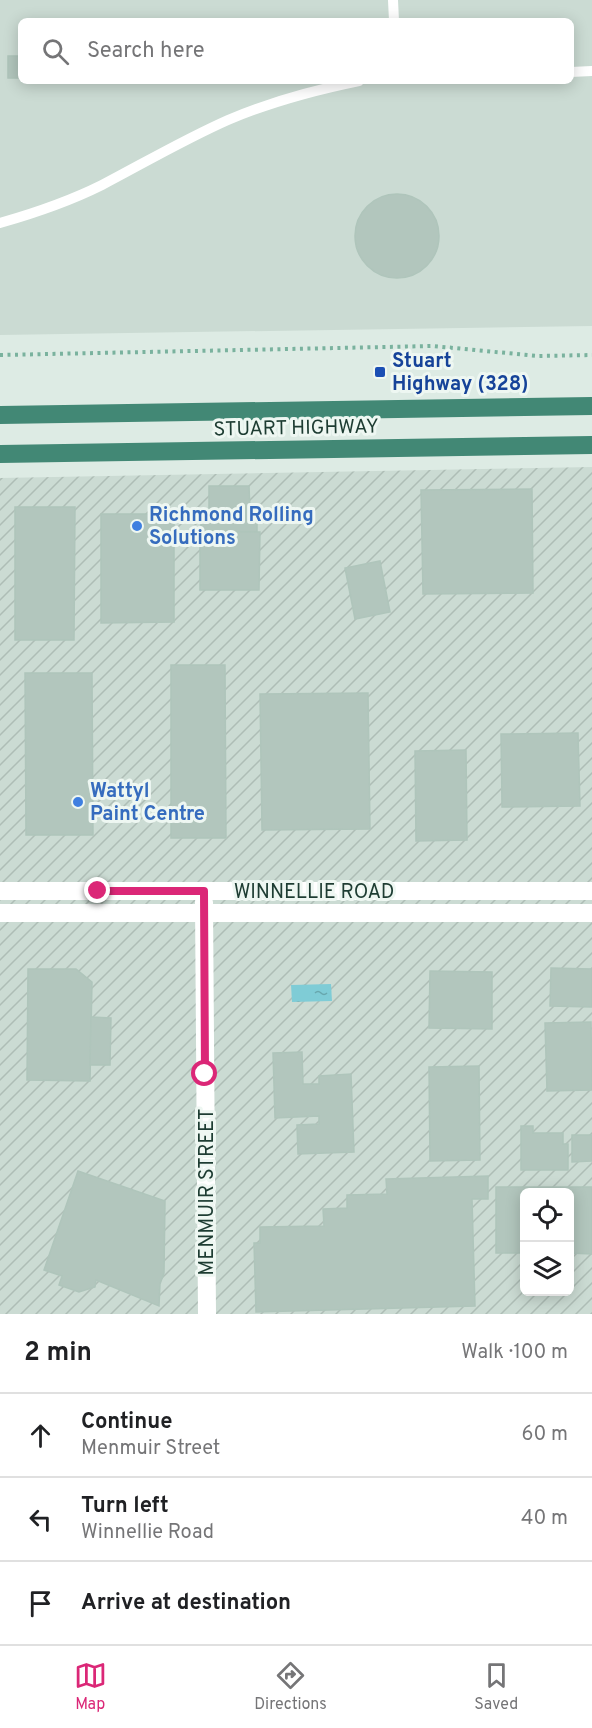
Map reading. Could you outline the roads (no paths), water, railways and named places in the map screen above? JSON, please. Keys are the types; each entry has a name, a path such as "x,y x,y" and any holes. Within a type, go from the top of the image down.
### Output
{"highway":[{"name":"STUART HIGHWAY","path":"0,415 592,406"},
{"name":"STUART HIGHWAY","path":"0,454 592,445"}],"street":[{"name":"WINNELLIE ROAD","path":"0,891 592,891"},
{"name":"MENMUIR STREET","path":"204,891 207,1314"},
{"name":"WINNELLIE ROAD","path":"0,913 592,913"}],"lane":[{"path":"393,0 394,18"},
{"path":"574,72 592,71"},
{"path":"0,223 46,210 101,185 230,119 306,94 347,84"}],"water":[{"path":"331,984 332,1001 292,1002 291,985"}],"place":[{"name":"Stuart Highway (328)","path":"380,372"},
{"name":"Richmond Rolling Solutions","path":"137,526"},
{"name":"Wattyl Paint Centre","path":"78,802"}]}
